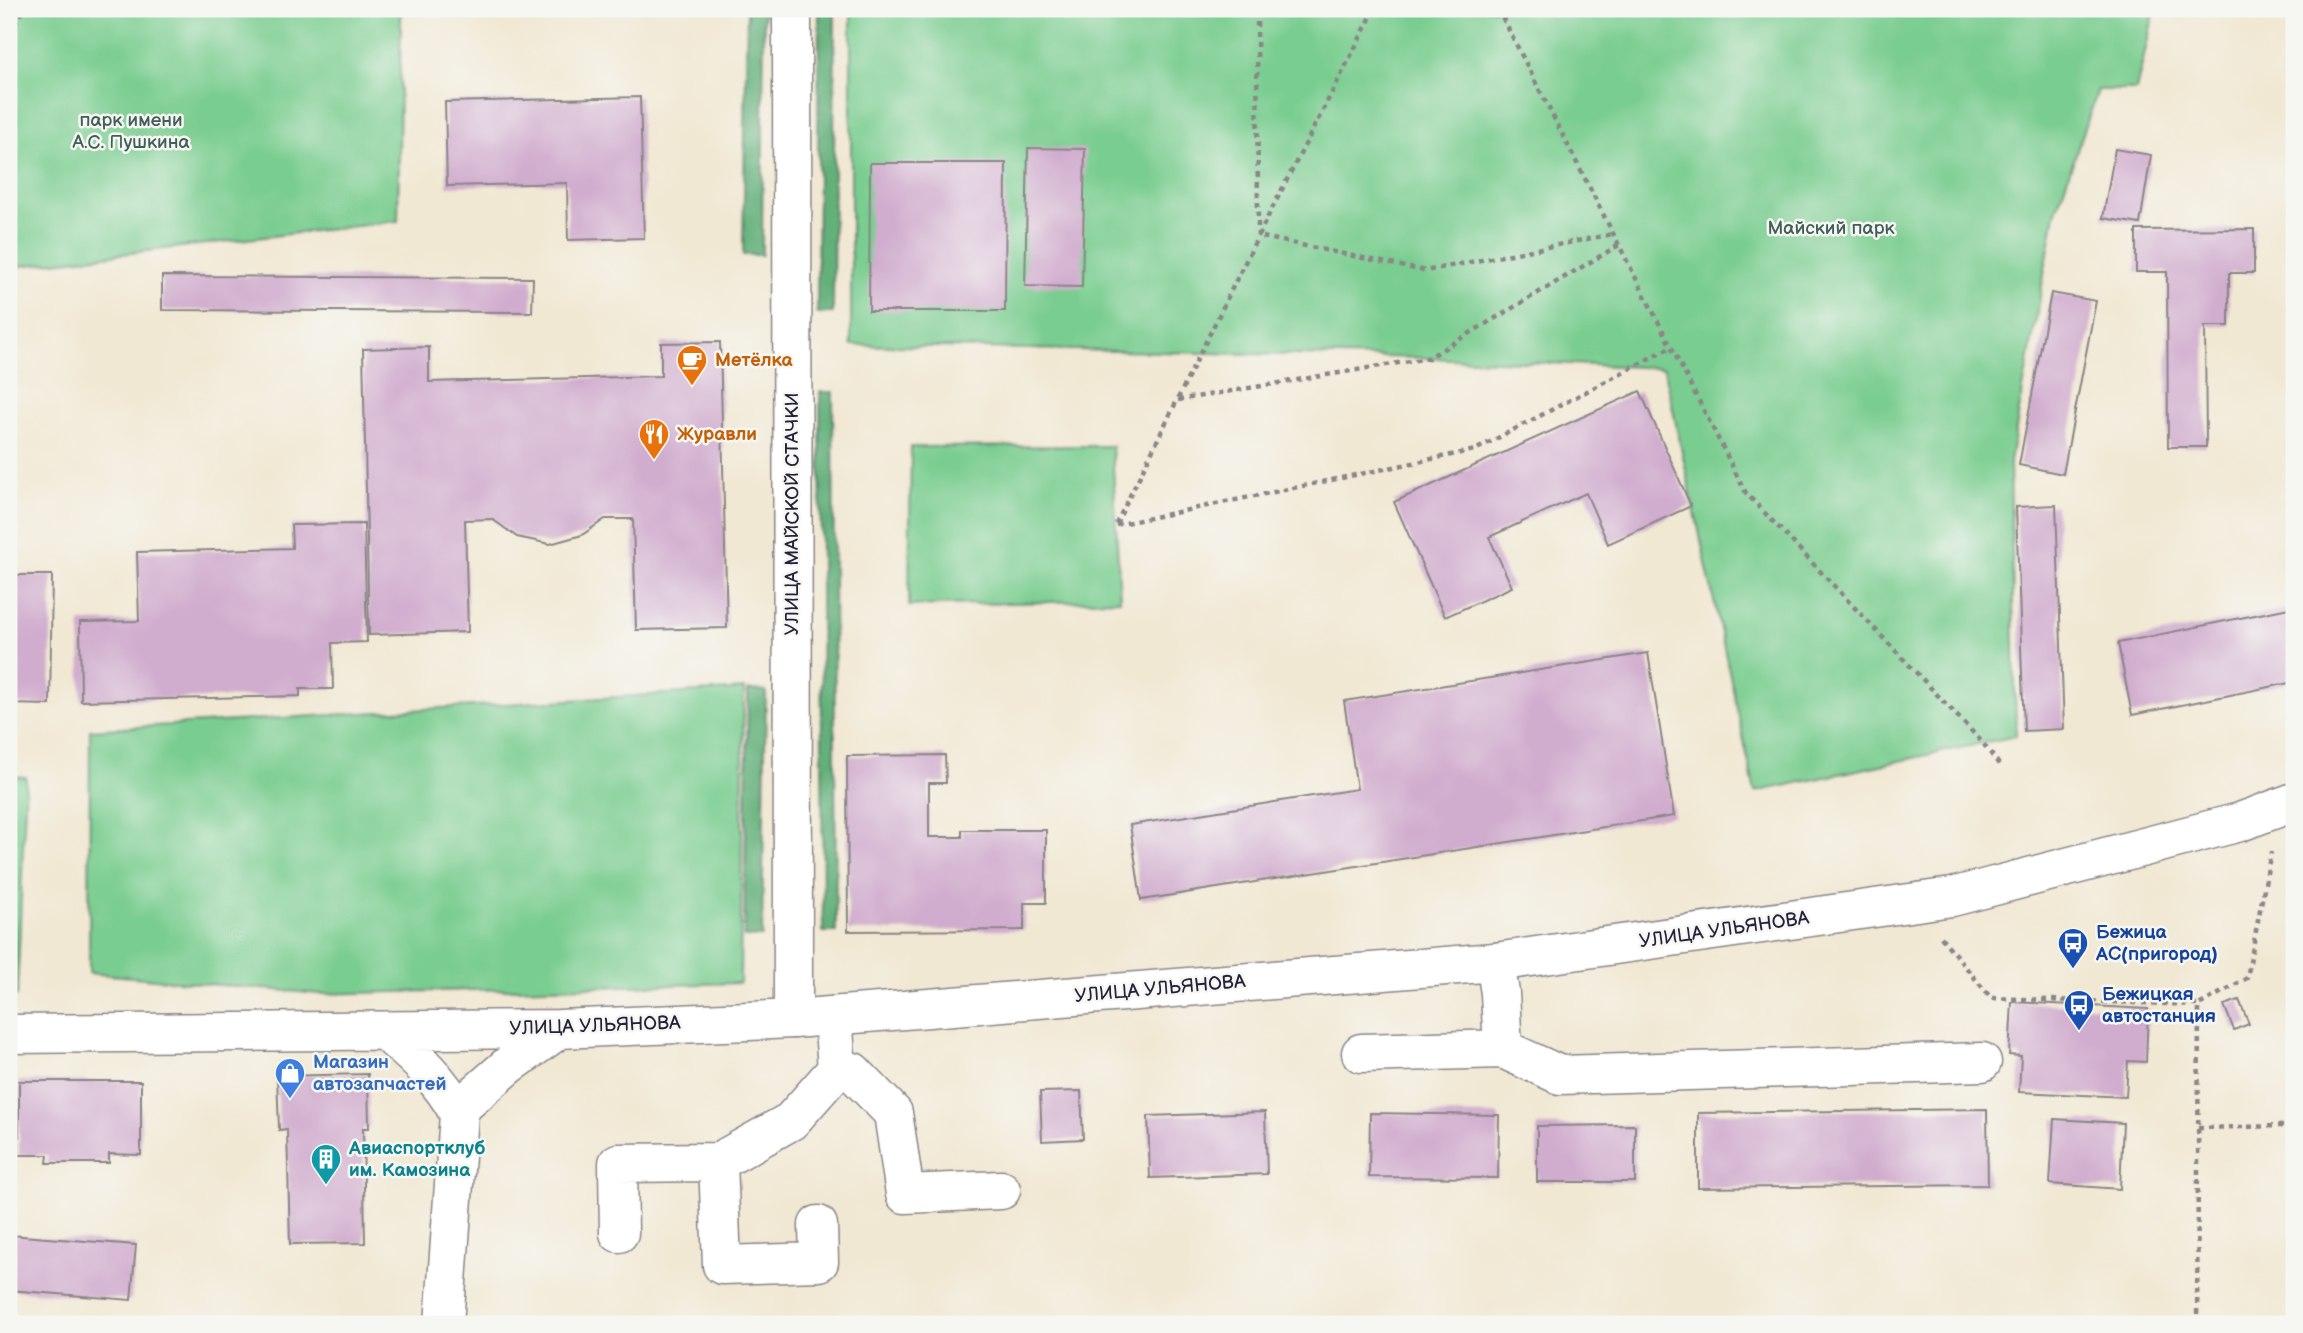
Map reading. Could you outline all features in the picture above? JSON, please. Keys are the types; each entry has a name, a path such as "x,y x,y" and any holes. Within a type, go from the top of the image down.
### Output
{"main road":[{"name":"УЛИЦА МАЙСКОЙ СТАЧКИ","path":"792,9 793,1019"},
{"name":"УЛИЦА УЛЬЯНОВА","path":"9,1034 559,1029 793,1019 1495,962 1952,897 2240,822 2294,802"},
{"path":"1495,962 1500,993 1503,1049"},
{"path":"619,1233 618,1163 718,1162 790,1121 837,1069 832,1016"},
{"path":"461,1110 509,1065 559,1029"},
{"path":"385,1031 424,1064 461,1110 444,1324"},
{"path":"1361,1053 1503,1049 1560,1075 1982,1062"},
{"path":"837,1069 853,1072 893,1113 905,1194 1001,1190"},
{"path":"718,1162 722,1265 819,1262 818,1225"}],"path":[{"path":"9,32 24,9"},
{"path":"1257,9 1258,236"},
{"path":"1375,9 1258,236 1116,525 1475,450 1671,347"},
{"path":"1498,9 1746,493 1982,743 2001,767"},
{"path":"1258,236 1425,271 1613,234"},
{"path":"1177,400 1428,358 1619,245"},
{"path":"1941,936 1991,998 2199,1005 2247,978 2271,851 2283,847"},
{"path":"2197,1324 2199,1005"},
{"path":"2198,1128 2283,1126"}],"green space":[{"name":"парк имени А.С. Пушкина","path":"9,9 401,9 398,221 12,267 9,278"},
{"path":"747,9 764,9 762,255 743,255"},
{"path":"819,9 835,9 833,313 817,313"},
{"name":"Майский парк","path":"851,9 2155,9 2136,90 2098,90 2055,214 2010,461 2016,736 1755,792 1664,368 1428,358 851,345"},
{"path":"820,392 833,392 836,932 823,932"},
{"path":"1112,446 1120,600 909,606 911,447"},
{"path":"744,689 740,983 320,994 89,973 90,730"},
{"path":"748,690 766,691 762,937 744,937"},
{"path":"9,776 26,777 17,996 9,996"}],"building":[{"path":"640,97 644,238 568,240 567,183 447,186 445,102"},
{"path":"1028,148 1085,149 1082,287 1025,286"},
{"path":"2115,149 2151,155 2140,224 2103,218"},
{"path":"870,163 1006,163 1005,311 869,311"},
{"path":"2254,229 2254,273 2229,273 2229,326 2205,326 2206,447 2168,447 2167,272 2136,272 2136,230"},
{"path":"162,276 533,278 532,312 162,310"},
{"path":"2051,293 2096,301 2063,474 2019,465"},
{"path":"720,342 727,628 636,630 633,519 605,519 582,535 550,544 517,537 492,519 465,520 468,632 369,635 363,349 429,347 429,382 661,376 661,343"},
{"path":"1640,391 1691,506 1608,544 1586,493 1489,537 1512,587 1445,617 1394,502"},
{"path":"2056,505 2064,729 2024,731 2016,507"},
{"path":"364,524 367,642 332,643 333,689 300,689 300,696 81,701 80,622 139,621 137,552 292,548 291,525"},
{"path":"9,575 52,575 50,705 9,704"},
{"path":"2294,607 2294,682 2132,715 2118,643"},
{"path":"1648,653 1674,816 1141,900 1130,825 1357,789 1344,701"},
{"path":"945,755 946,783 929,783 929,837 962,837 962,830 1046,830 1046,903 1024,903 1024,930 848,931 847,756"},
{"path":"2239,1000 2249,1024 2234,1030 2224,1005"},
{"name":"Бежицкая автостанция","path":"2012,1002 2148,1009 2146,1062 2128,1061 2126,1097 2019,1092 2021,1056 2009,1055"},
{"name":"Авиаспортклуб им. Камозина","path":"368,1074 369,1128 363,1128 365,1243 290,1244 287,1129 279,1130 277,1076"},
{"path":"19,1081 141,1081 141,1155 109,1154 109,1163 47,1163 48,1155 19,1155"},
{"path":"1081,1091 1083,1139 1042,1141 1040,1092"},
{"path":"1987,1109 1988,1185 1698,1188 1698,1113"},
{"path":"1265,1112 1267,1174 1150,1178 1148,1116"},
{"path":"1370,1113 1499,1115 1498,1178 1369,1177"},
{"path":"2054,1119 2123,1123 2120,1189 2050,1184"},
{"path":"1635,1125 1635,1182 1537,1182 1537,1126"},
{"path":"9,1235 136,1245 131,1300 9,1290"}],"place":[{"name":"Метёлка","path":"692,387"},
{"name":"Журавли","path":"654,461"},
{"name":"Бежица АС(пригород)","path":"2073,970"},
{"name":"Бежицкая автостанция","path":"2079,1032"},
{"name":"Магазин автозапчастей","path":"290,1100"},
{"name":"Авиаспортклуб им. Камозина","path":"326,1186"}]}
